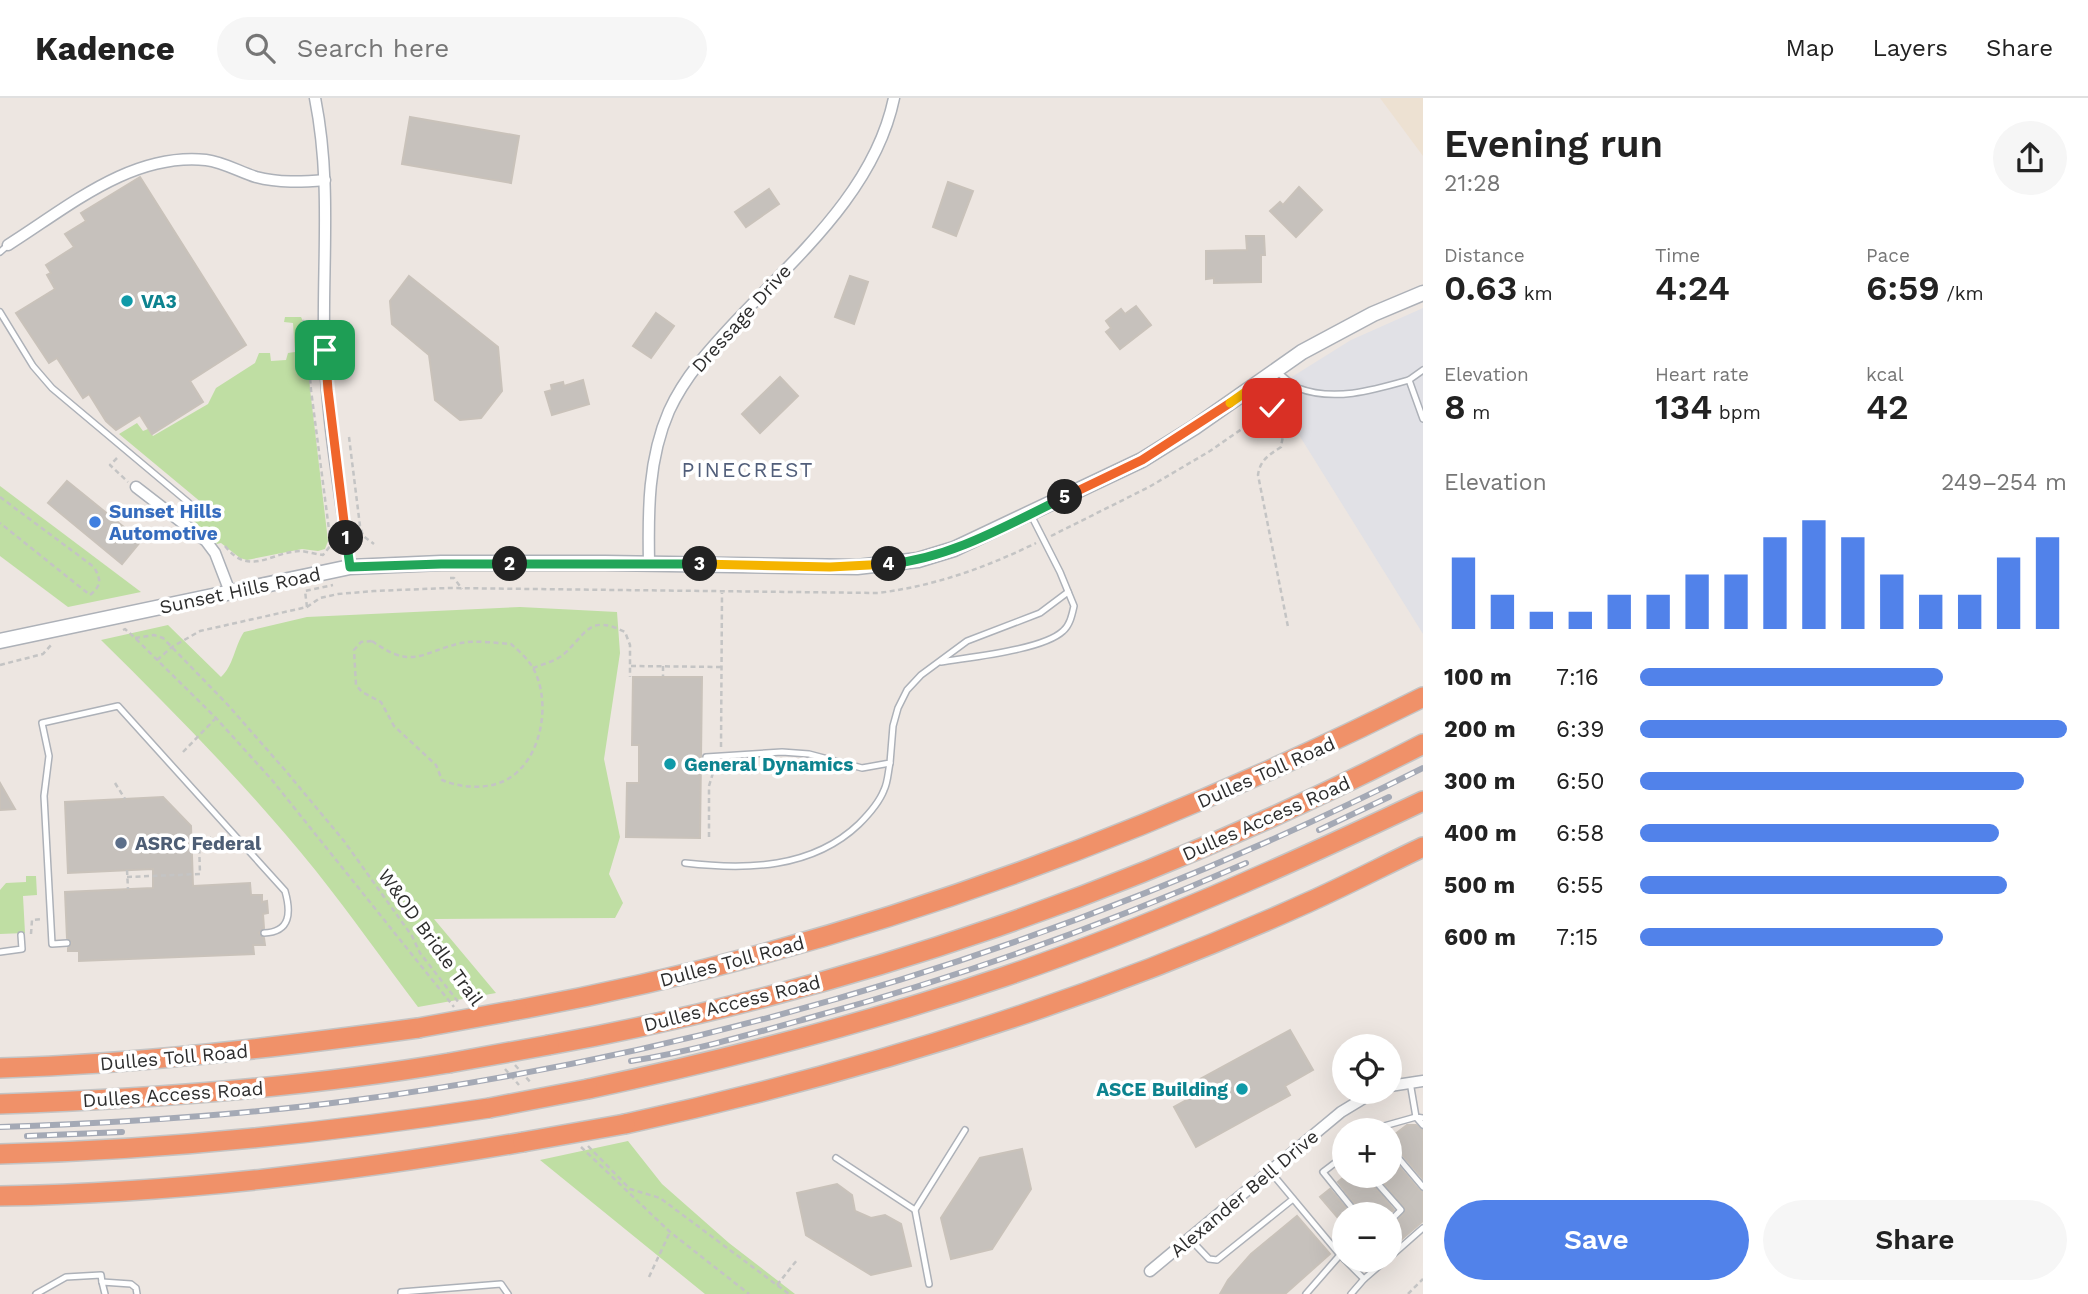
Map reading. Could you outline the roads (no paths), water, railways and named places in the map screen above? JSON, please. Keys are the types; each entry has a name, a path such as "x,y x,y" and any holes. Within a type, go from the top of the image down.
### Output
{"highway":[{"name":"Dulles Toll Road","path":"0,1068 201,1056 418,1028 613,991 727,964 843,932 947,898 1117,836 1271,771 1423,697"},
{"name":"Dulles Access Road","path":"0,1104 244,1089 449,1063 676,1018 775,993 856,971 1011,921 1192,852 1311,799 1423,744"},
{"path":"0,1154 138,1149 402,1121 489,1108 685,1068 817,1035 1002,977 1193,905 1423,801"},
{"path":"0,1196 134,1191 270,1180 395,1164 625,1124 741,1097 866,1065 1014,1018 1245,930 1423,847"}],"main road":[{"name":"Sunset Hills Road","path":"0,641 350,567 649,563 830,567 901,563 954,549 1142,460 1302,352 1423,293"}],"street":[{"path":"315,98 326,180 326,370 350,567"},
{"name":"Dressage Drive","path":"649,563 649,495 653,464 669,411 704,356 843,203 871,160 884,133 894,98"},
{"path":"4,248 111,180 158,163 208,161 273,180 326,180"},
{"path":"135,488 199,533 211,547 230,592"},
{"path":"1402,1084 1423,1081"},
{"name":"Alexander Bell Drive","path":"1150,1272 1341,1112 1354,1104"}],"lane":[{"path":"0,313 33,366 52,388 190,503 178,518"},
{"path":"1276,371 1297,387 1327,394 1364,393 1409,380 1423,370"},
{"path":"1409,380 1423,419"},
{"path":"938,663 1036,645 1065,630 1074,606 1030,514"},
{"path":"685,863 717,866 797,860 822,851 849,834 872,812 885,789 893,726 907,690 921,675 967,641 1040,612 1068,592"},
{"path":"67,943 52,944 44,796 49,755 42,723 118,706 285,891 289,903 285,925 275,933 264,933"},
{"path":"706,757 782,752 809,754 862,768 890,763"},
{"path":"0,952 22,949 21,936"},
{"path":"1410,1082 1423,1125"},
{"path":"1402,1122 1420,1117"},
{"path":"929,1284 915,1210 965,1130"},
{"path":"836,1158 915,1210"},
{"path":"1402,1162 1423,1187"},
{"path":"1332,1165 1323,1172 1332,1183"},
{"path":"1270,1171 1332,1245"},
{"path":"1336,1188 1347,1202"},
{"path":"1382,1188 1394,1202"},
{"path":"1189,1238 1209,1259 1217,1261 1293,1199"},
{"path":"1402,1246 1423,1228"},
{"path":"1306,1294 1332,1269"},
{"path":"1357,1272 1364,1279"},
{"path":"1351,1294 1372,1272"},
{"path":"36,1294 66,1277 101,1275 105,1294"},
{"path":"102,1282 131,1284 136,1288 137,1294"},
{"path":"401,1294 502,1284 508,1294"}],"railway":[{"path":"0,1127 175,1118 348,1101 488,1080 627,1052 764,1019 900,980 1034,935 1166,885 1295,829 1423,768"},
{"path":"1319,830 1389,797"},
{"path":"631,1061 724,1041 926,984 1088,928 1246,863"},
{"path":"27,1136 122,1132"}],"place":[{"name":"VA3","path":"127,301"},
{"name":"Sunset Hills Automotive","path":"95,522"},
{"name":"General Dynamics","path":"670,764"},
{"name":"ASRC Federal","path":"121,843"},
{"name":"ASCE Building","path":"1242,1089"}],"district":[{"name":"PINECREST","path":"748,470"}]}
